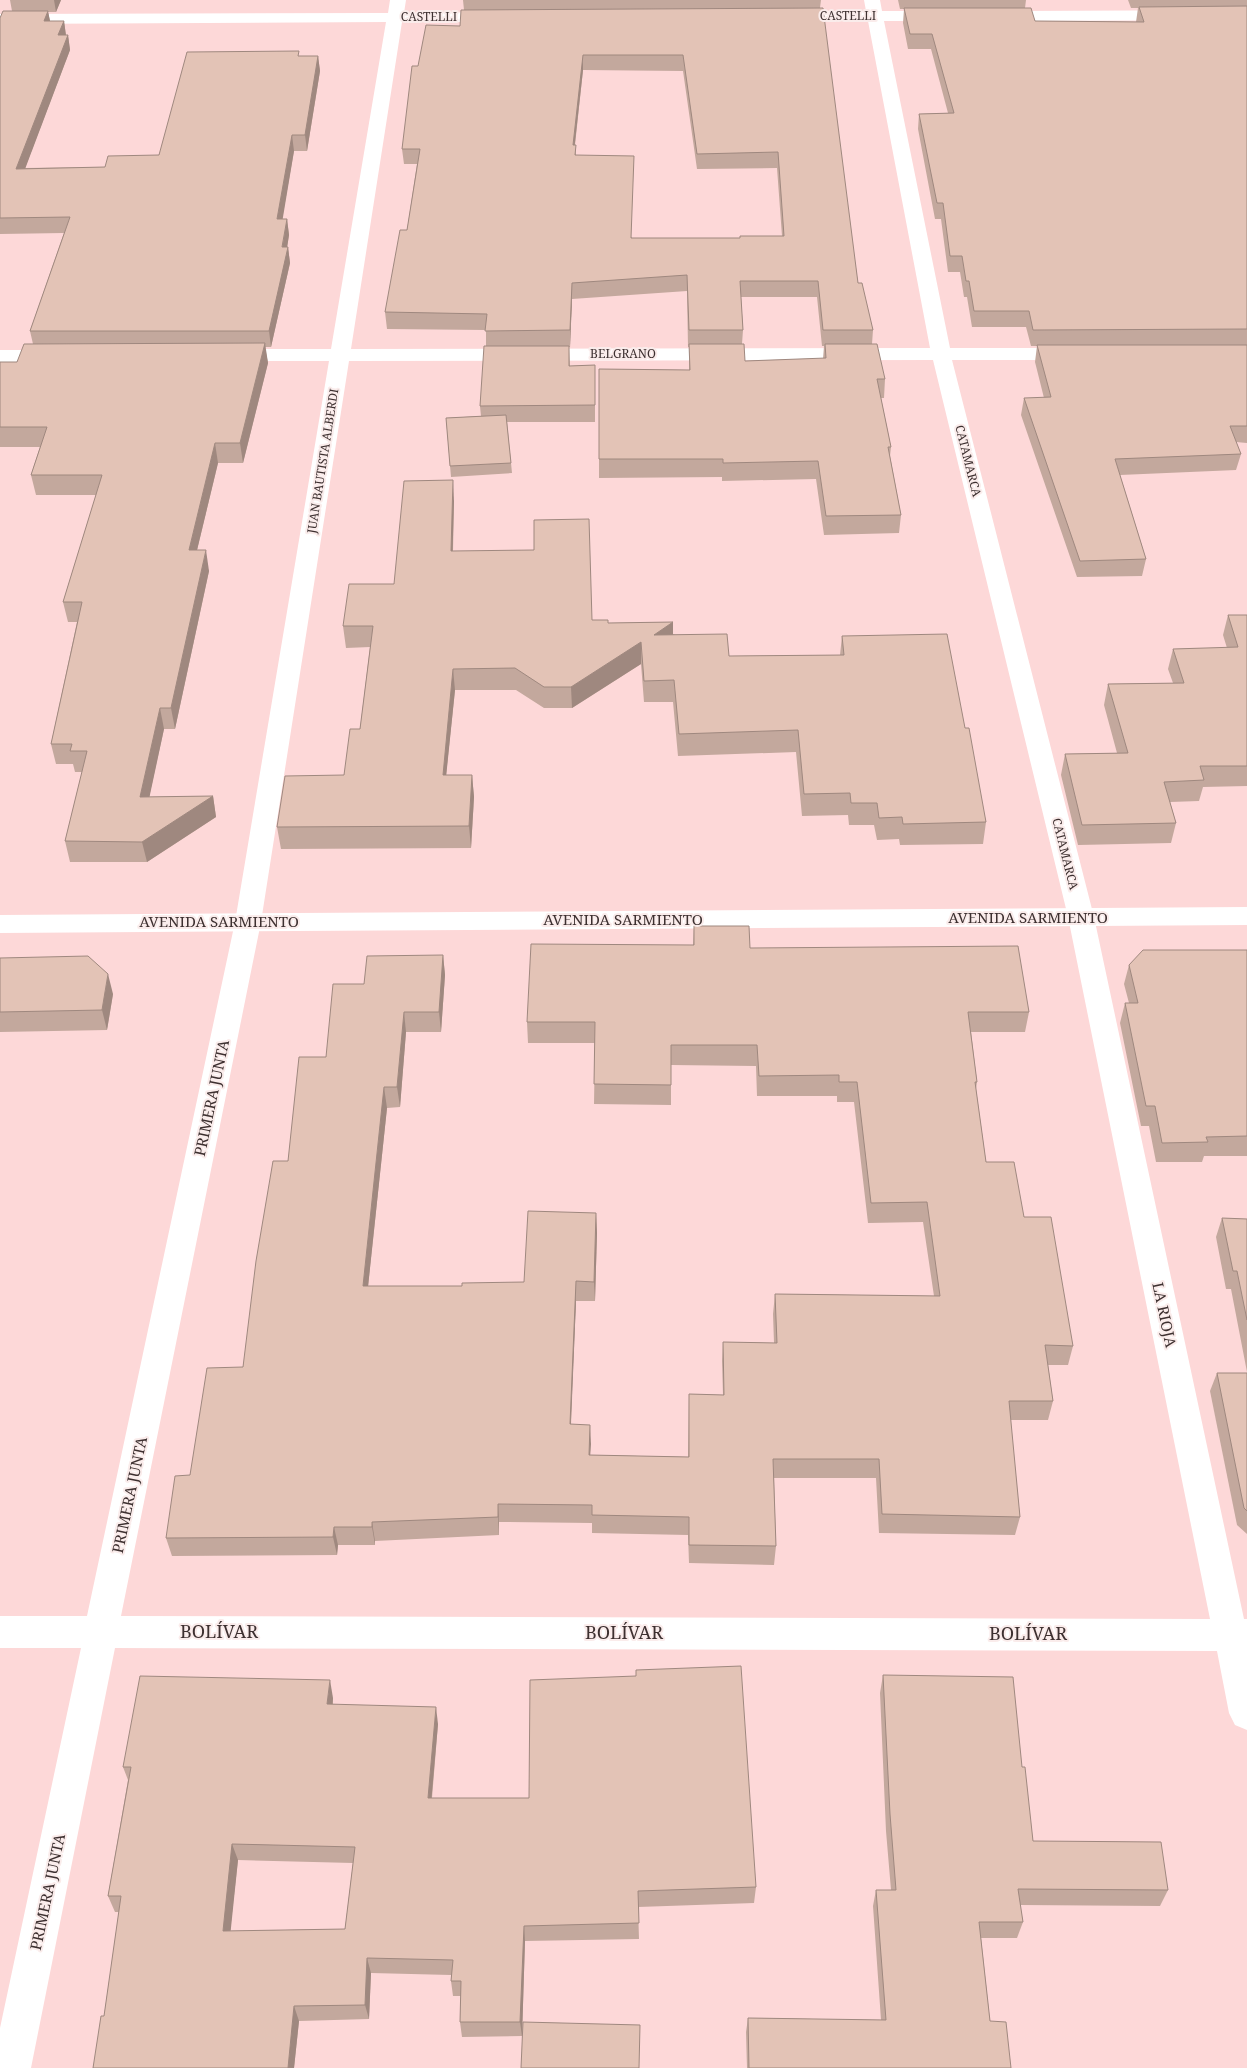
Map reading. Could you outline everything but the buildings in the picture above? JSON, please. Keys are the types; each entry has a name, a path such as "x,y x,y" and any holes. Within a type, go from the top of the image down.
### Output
{"street":[{"name":"CASTELLI","path":"775,16 874,8 953,16"},
{"name":"CATAMARCA","path":"874,8 941,354 1081,917"},
{"name":"CASTELLI","path":"0,19 397,9 515,17"},
{"name":"JUAN BAUTISTA ALBERDI","path":"248,922 397,9"},
{"path":"983,16 1247,15"},
{"name":"BELGRANO","path":"210,355 1089,354"},
{"path":"0,356 70,356"},
{"name":"AVENIDA SARMIENTO","path":"0,924 1247,916"},
{"name":"LA RIOJA","path":"1081,917 1239,1635 1247,1714"},
{"name":"PRIMERA JUNTA","path":"11,2068 248,922"},
{"name":"BOLÍVAR","path":"0,1632 1239,1635"}]}
